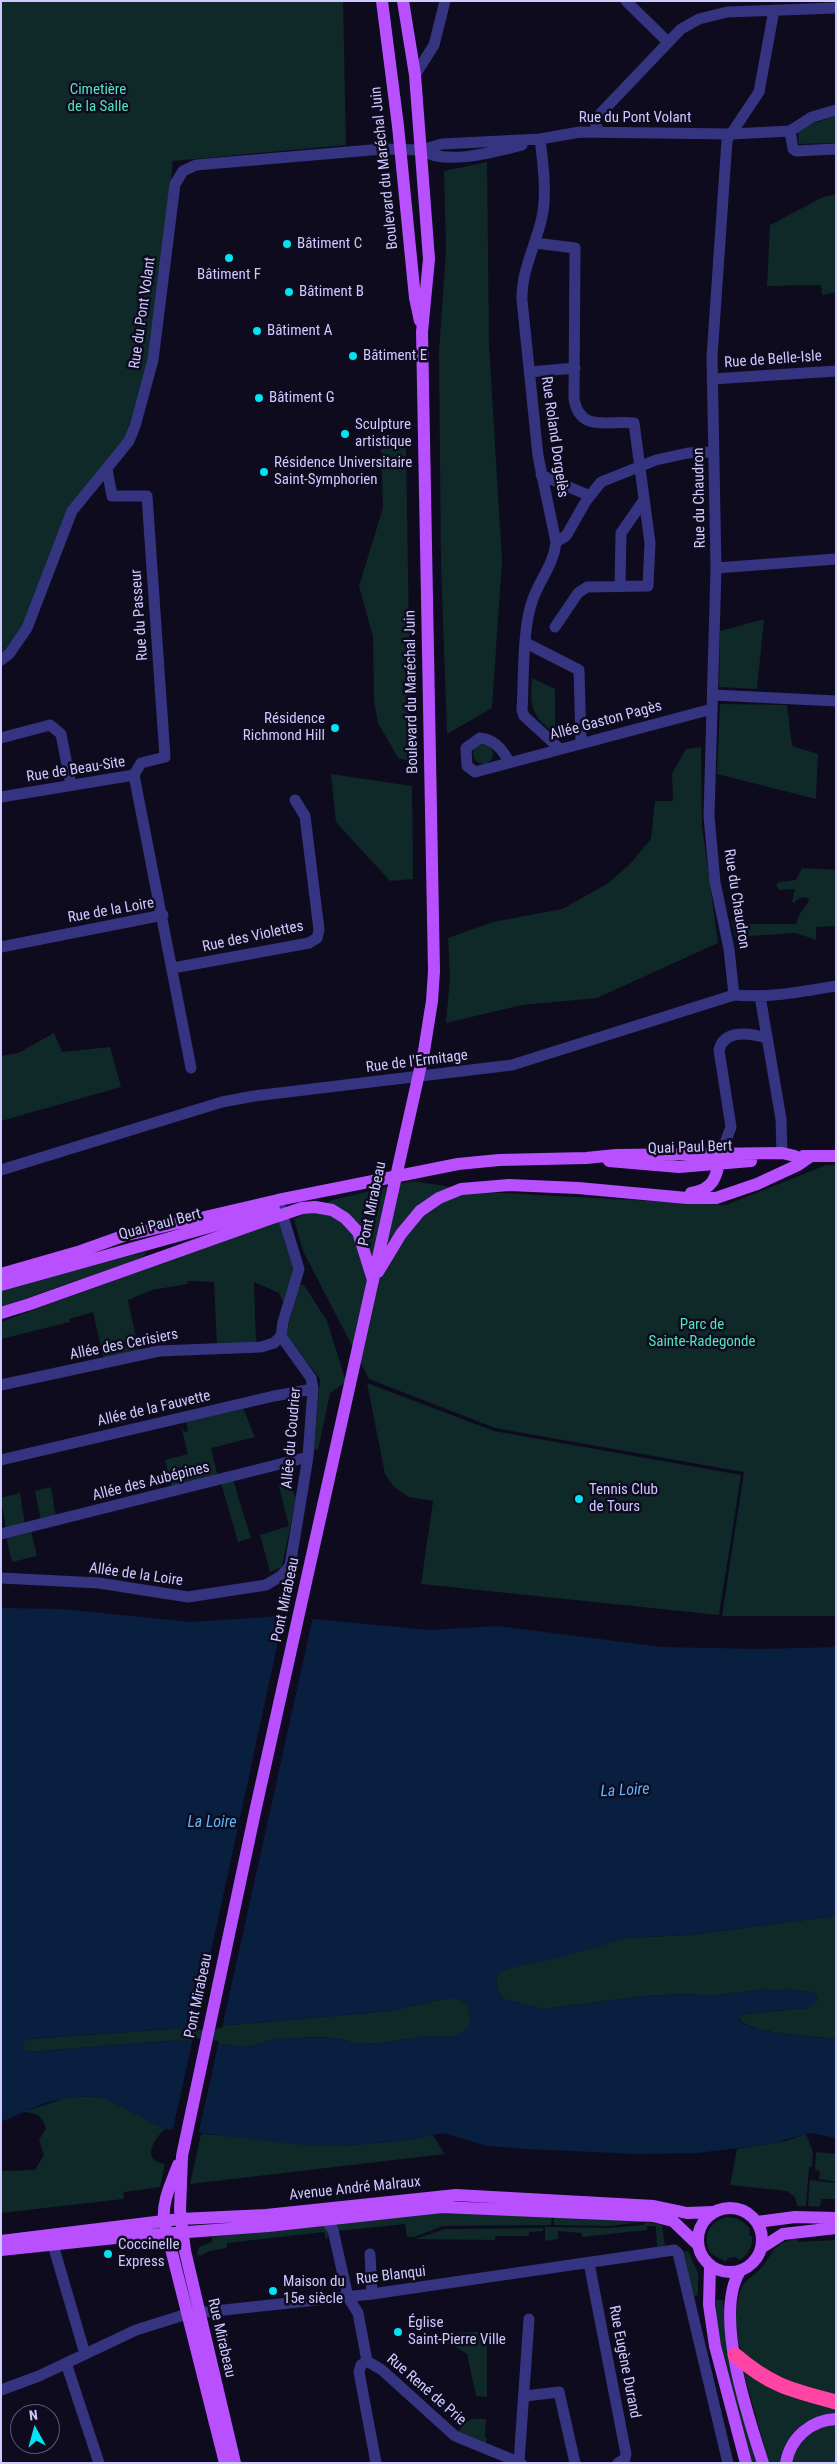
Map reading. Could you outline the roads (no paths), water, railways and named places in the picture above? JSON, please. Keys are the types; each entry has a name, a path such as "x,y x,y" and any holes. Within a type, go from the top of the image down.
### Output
{"highway":[{"path":"735,2355 760,2376 774,2384 836,2402"}],"main road":[{"name":"Boulevard du Maréchal Juin","path":"382,1 400,149 415,298 422,332"},
{"name":"Boulevard du Maréchal Juin","path":"402,1 415,75 429,259 422,332 434,971 432,1001 424,1051"},
{"name":"Pont Mirabeau","path":"165,2221 182,2156 424,1051"},
{"name":"Quai Paul Bert","path":"1,1274 82,1251 123,1236 464,1163 499,1160 586,1158 641,1166 679,1167 782,1153 795,1156"},
{"path":"373,1280 401,1234 420,1211 439,1198 461,1189 509,1185 578,1188 704,1198 729,1195 778,1175 812,1156"},
{"name":"Quai Paul Bert","path":"720,1160 836,1156"},
{"path":"651,1194 704,1191 715,1180 720,1160"},
{"name":"Quai Paul Bert","path":"1,1285 231,1222 279,1203"},
{"path":"1,1312 30,1304 302,1208 314,1207 332,1210 345,1218 358,1232 373,1280"},
{"name":"Pont Mirabeau","path":"180,2220 182,2156"},
{"name":"Avenue André Malraux","path":"1,2241 165,2221 266,2215 456,2195 654,2206 698,2214 714,2212"},
{"name":"Avenue André Malraux","path":"1,2250 53,2244 165,2221 182,2233 442,2207 653,2216 673,2221 698,2244"},
{"path":"722,2209 742,2210 757,2222 762,2240 761,2248 757,2258 750,2266 740,2271 719,2271 710,2266 700,2252 698,2244 701,2226 714,2212 722,2209"},
{"path":"757,2222 795,2217 836,2218"},
{"name":"Rue Mirabeau","path":"180,2220 193,2313 225,2463"},
{"name":"Rue Mirabeau","path":"165,2221 235,2463"},
{"path":"761,2248 783,2234 836,2228"},
{"path":"710,2266 708,2297 713,2331 723,2379 746,2463"},
{"path":"740,2271 732,2288 730,2303 735,2355 748,2414 763,2463"},
{"path":"786,2463 792,2445 798,2436 819,2422 836,2419"}],"street":[{"path":"415,75 434,45 445,1"},
{"path":"626,1 668,42"},
{"path":"567,134 600,114 681,29 711,15 836,8"},
{"name":"Rue du Chaudron","path":"734,995 729,949 715,882 709,816 714,695 716,568 712,379 727,140 759,92 774,10"},
{"path":"836,110 812,117 790,131 793,149 796,151 836,149"},
{"path":"599,132 595,123 600,114"},
{"name":"Rue du Pont Volant","path":"1,660 9,654 28,628 72,511 129,441 148,383 153,360 175,184 183,171 196,165 400,149 421,150 442,144 540,139 567,134 599,132 731,134 790,131"},
{"name":"Rue Roland Dorgelès","path":"540,139 543,208 535,243 522,282 522,293 541,475 556,542 555,555 533,599 526,643 522,710 524,716 560,749"},
{"path":"535,243 575,248 574,368 576,412 582,419 592,423 634,423 650,543 648,586 587,587 578,593 554,626"},
{"path":"530,372 574,368"},
{"name":"Rue de Belle-Isle","path":"712,379 836,370"},
{"path":"556,542 566,536 590,496 601,482 656,460 688,452 714,452"},
{"name":"Rue du Passeur","path":"107,468 112,496 148,496 165,757 141,763 134,775"},
{"path":"541,475 590,496"},
{"path":"620,586 621,532 644,500"},
{"path":"716,568 836,559"},
{"path":"526,643 579,670 582,743"},
{"path":"714,695 836,701"},
{"name":"Allée Gaston Pagès","path":"509,762 712,708"},
{"path":"1,738 50,725 61,734 71,785"},
{"name":"Rue de Beau-Site","path":"1,797 134,775 163,915"},
{"name":"Rue des Violettes","path":"173,968 308,942 317,938 319,930 305,816 295,800"},
{"name":"Rue de la Loire","path":"1,947 163,915 191,1068"},
{"name":"Rue de l'Ermitage","path":"1,1170 222,1102 254,1096 512,1065 734,995 790,994 836,986"},
{"path":"760,996 782,1119 782,1153"},
{"path":"720,1160 731,1126 719,1050 721,1042 728,1036 736,1034 753,1034 766,1038"},
{"path":"279,1203 299,1270 283,1322 282,1336"},
{"name":"Allée des Cerisiers","path":"1,1385 159,1351 261,1347 274,1343 282,1336"},
{"name":"Allée du Coudrier","path":"266,1585 282,1576 290,1566 308,1457 313,1389 312,1378 282,1336"},
{"name":"Allée de la Fauvette","path":"1,1460 274,1396 313,1389"},
{"name":"Allée des Aubépines","path":"1,1534 308,1457"},
{"name":"Allée de la Loire","path":"1,1578 99,1583 188,1597 266,1585"},
{"path":"325,2219 333,2230 348,2296 358,2314 367,2361 361,2365 359,2372 376,2463"},
{"path":"53,2244 85,2354"},
{"name":"Rue Blanqui","path":"1,2390 16,2386 136,2330 193,2313 372,2294 674,2250 678,2253 700,2340"},
{"path":"370,2254 372,2294"},
{"name":"Rue Eugène Durand","path":"589,2263 626,2454 625,2460 618,2463"},
{"path":"520,2462 529,2319"},
{"path":"713,2331 700,2340 728,2463"},
{"name":"Rue René de Prie","path":"367,2361 382,2370 455,2436 520,2462"},
{"path":"66,2363 99,2463"},
{"path":"708,2378 723,2379"},
{"path":"525,2396 559,2392 575,2463"},
{"path":"218,2463 220,2444"}],"water":[{"name":"La Loire","path":"1,1608 62,1609 190,1622 283,1616 429,1630 498,1626 662,1647 761,1649 836,1647 836,1916 689,1935 626,1938 563,1957 505,1969 497,1975 496,1983 503,1999 544,2009 644,1996 685,1994 713,1996 763,1989 813,1992 818,1997 817,2003 807,2008 746,2014 738,2018 744,2024 768,2031 836,2039 836,2138 811,2133 770,2144 698,2153 639,2154 487,2146 443,2133 417,2139 343,2146 311,2146 165,2129 107,2099 89,2096 66,2098 45,2103 1,2122","holes":["443,1999 459,1999 468,2004 471,2022 467,2029 455,2036 445,2037 429,2036 382,2043 355,2044 332,2037 278,2039 247,2047 180,2040 29,2052 24,2049 23,2042 28,2039 243,2024 390,2011"]}],"place":[{"name":"Bâtiment C","path":"287,244"},
{"name":"Bâtiment F","path":"229,258"},
{"name":"Bâtiment B","path":"289,292"},
{"name":"Bâtiment A","path":"257,331"},
{"name":"Bâtiment E","path":"353,356"},
{"name":"Bâtiment G","path":"259,398"},
{"name":"Sculpture artistique","path":"345,434"},
{"name":"Résidence Universitaire Saint-Symphorien","path":"264,472"},
{"name":"Résidence Richmond Hill","path":"335,728"},
{"name":"Tennis Club de Tours","path":"579,1499"},
{"name":"Coccinelle Express","path":"108,2254"},
{"name":"Maison du 15e siècle","path":"273,2291"},
{"name":"Église Saint-Pierre Ville","path":"398,2332"}],"park label":[{"name":"Cimetière de la Salle","path":"98,98"},
{"name":"Parc de Sainte-Radegonde","path":"702,1334"}]}
